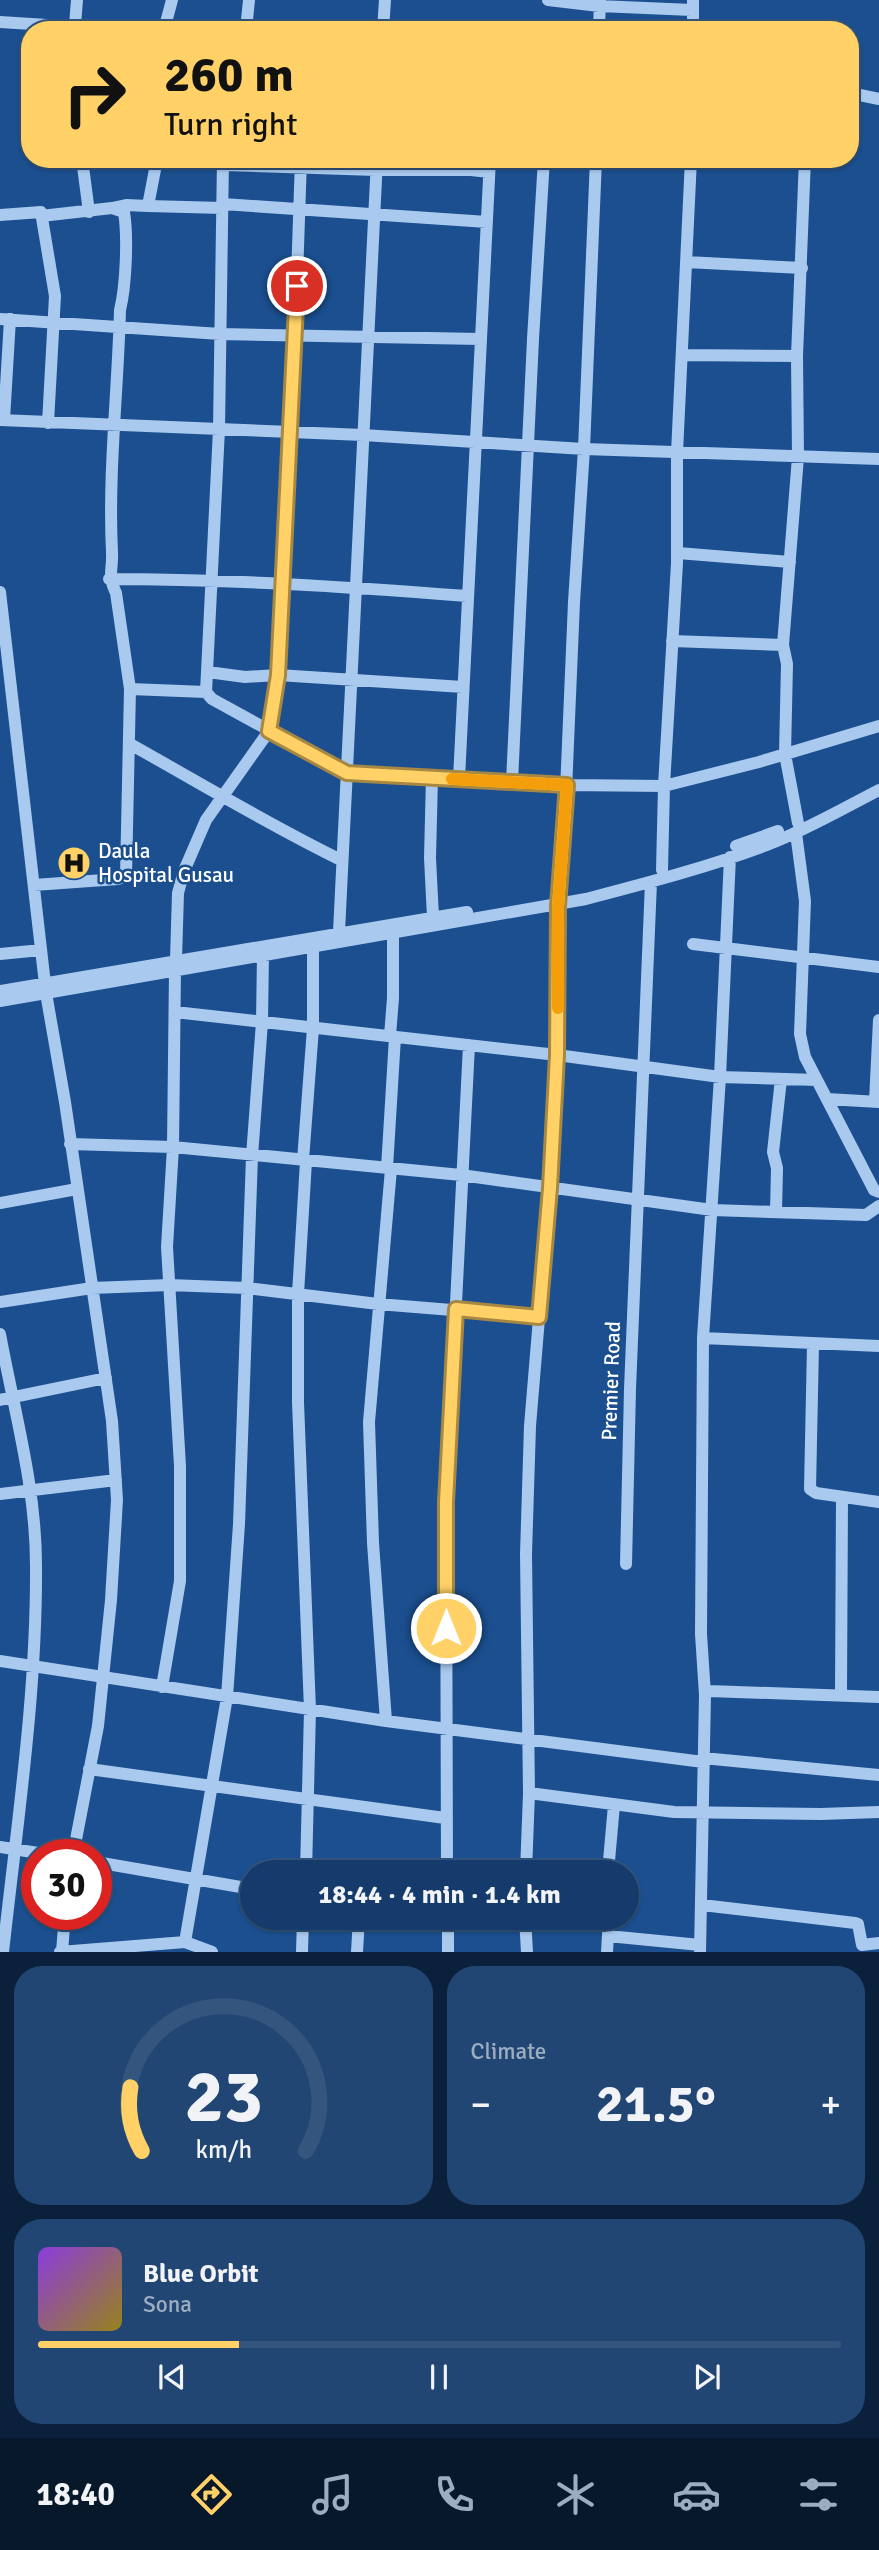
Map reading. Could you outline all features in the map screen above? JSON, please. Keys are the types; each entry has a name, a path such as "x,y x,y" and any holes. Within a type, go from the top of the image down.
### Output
{"street":[{"path":"68,21 77,0"},
{"path":"166,21 172,0"},
{"path":"247,21 249,0"},
{"path":"384,21 385,0"},
{"path":"548,0 693,5"},
{"path":"599,3 599,21"},
{"path":"0,22 21,24"},
{"path":"859,95 879,99"},
{"path":"83,168 89,212"},
{"path":"148,206 155,168"},
{"path":"223,168 219,429 206,692 212,699 347,773 567,785 664,786 879,726"},
{"path":"162,1687 180,1581 180,1466 167,1247 173,1147 178,893 184,871 206,820 269,731 278,675 301,168"},
{"path":"339,932 376,168"},
{"path":"439,168 480,168"},
{"path":"459,779 490,168"},
{"path":"512,782 544,168"},
{"path":"526,1860 530,1426 550,1188 557,1055 559,901 584,449 596,168"},
{"path":"663,870 664,786 678,553 677,453 691,168"},
{"path":"805,168 797,356 798,457 783,645 787,664 785,754 805,901 800,1034 805,1057 874,1190 879,1192"},
{"path":"41,216 89,212 126,205 223,206 487,222"},
{"path":"34,886 118,879 126,876 130,689 116,593 109,579 126,226 124,212 112,208"},
{"path":"0,215 41,212 55,296 48,423"},
{"path":"686,262 802,268"},
{"path":"481,340 220,334 5,319 2,420 289,432 584,449 879,459"},
{"path":"682,355 797,356"},
{"path":"678,553 790,562"},
{"path":"109,579 283,582 467,596"},
{"path":"0,592 5,673 46,989 106,1378 117,1480 111,1600 98,1726 76,1839"},
{"path":"671,641 783,645"},
{"path":"208,672 245,677 278,675 463,687"},
{"path":"130,689 206,692"},
{"path":"130,744 282,831 341,860"},
{"path":"432,777 430,858 433,917"},
{"path":"0,1000 339,932 559,901 797,828 879,782"},
{"path":"175,965 313,946 651,882 730,857 879,790"},
{"path":"608,1936 701,1950 701,1811 705,1695 701,1634 703,1338 720,1077 730,857"},
{"name":"Premier Road","path":"626,1564 629,1389 651,882"},
{"path":"386,1721 373,1544 369,1422 389,1168 393,932"},
{"path":"694,944 879,967"},
{"path":"306,1860 310,1710 298,1402 298,1294 313,1028 313,946"},
{"path":"0,954 41,950"},
{"path":"183,1945 227,1697 239,1524 252,1156 262,1022 263,954"},
{"path":"0,991 46,989"},
{"path":"175,1012 557,1055 720,1077 817,1080"},
{"path":"827,1099 877,1101 879,1020"},
{"path":"447,1860 446,1502 469,1045"},
{"path":"776,1212 777,1168 773,1152 781,1079"},
{"path":"70,1144 173,1147 461,1175 712,1210 866,1215 879,1206"},
{"path":"0,1203 77,1189"},
{"path":"0,1302 92,1288 169,1285 247,1288 378,1304 539,1317"},
{"path":"0,1334 6,1399 30,1490 36,1565 33,1665 3,1951"},
{"path":"703,1338 879,1346"},
{"path":"813,1345 810,1489 816,1493 842,1498 879,1502"},
{"path":"6,1399 106,1378"},
{"path":"0,1494 117,1480"},
{"path":"841,1695 842,1498"},
{"path":"0,1661 310,1710 527,1740 703,1760 879,1775"},
{"path":"705,1695 709,1691 879,1697"},
{"path":"89,1769 445,1818"},
{"path":"529,1793 674,1812 879,1812"},
{"path":"609,1860 614,1805"},
{"path":"0,1847 21,1851"},
{"path":"112,1865 240,1887"},
{"path":"702,1905 855,1923 858,1924 862,1945 879,1943"},
{"path":"63,1930 61,1951 183,1945 212,1951"},
{"path":"302,1951 303,1930"},
{"path":"357,1951 358,1930"},
{"path":"448,1930 448,1951"},
{"path":"525,1930 527,1951"},
{"path":"607,1951 608,1930"}],"slow traffic":[{"path":"452,779 567,785 558,906 558,1008"}],"place":[{"name":"Daula Hospital Gusau","path":"74,863"}],"route":[{"path":"297,286 278,675 269,731 347,773 567,785 558,906 557,1055 550,1188 539,1317 456,1309 446,1502 446,1628"}]}
